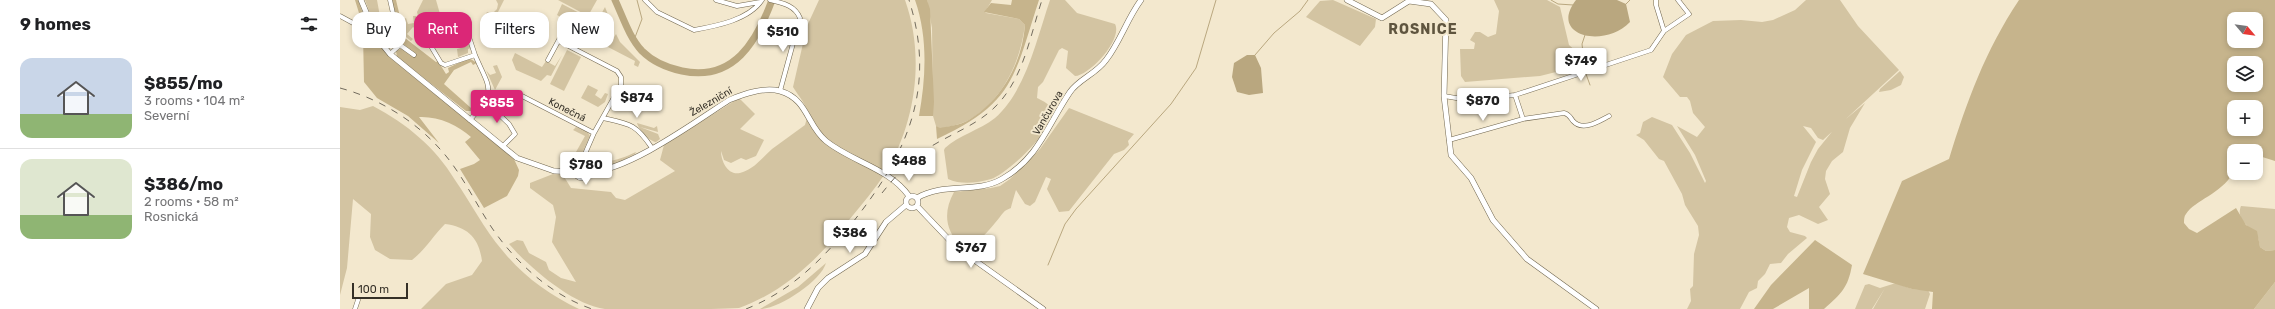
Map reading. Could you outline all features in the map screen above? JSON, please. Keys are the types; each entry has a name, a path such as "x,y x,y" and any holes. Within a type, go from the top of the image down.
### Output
{"street":[{"path":"361,0 377,38 390,54 517,158 538,167 566,173 574,172"},
{"path":"390,0 393,12"},
{"path":"645,0 657,12 694,30 745,15 761,1"},
{"path":"716,0 737,6 761,1"},
{"path":"770,0 793,8 800,18 780,91 793,97 802,106 824,140 837,149 890,177 909,196 917,198 917,206 956,247 1043,309"},
{"name":"Vančurova","path":"917,198 944,188 980,186 995,183 1021,164 1046,135 1072,90 1097,70 1109,57 1141,0"},
{"path":"1347,0 1382,18 1409,2 1431,4 1446,20 1444,96 1451,155 1471,178 1493,220 1527,259 1596,309"},
{"path":"1656,0 1656,5 1664,31"},
{"path":"1444,96 1468,100 1515,95 1651,50 1664,31 1689,14 1678,0"},
{"path":"340,16 352,23"},
{"path":"470,120 486,102 490,88 475,55 472,44"},
{"path":"548,60 557,44"},
{"path":"390,54 397,48"},
{"path":"404,48 414,55"},
{"path":"432,48 440,63 445,65 475,55"},
{"name":"Konečná","path":"572,48 619,74 621,85 594,133 581,163"},
{"name":"Železniční","path":"589,172 610,170 620,166 729,100 753,92 780,91"},
{"path":"1515,95 1522,119"},
{"name":"Konečná","path":"512,100 517,96 522,96 594,133"},
{"path":"486,102 508,124 515,134 503,146"},
{"path":"1449,140 1522,119 1564,113 1569,115 1574,123 1580,126 1588,126 1609,116"},
{"path":"603,118 621,122 638,129 652,148"},
{"path":"581,163 587,166 589,172 586,177 582,178 576,176 574,172 576,166 581,163"},
{"path":"807,309 818,288 828,278 865,254 886,222 906,205 906,200 909,196"},
{"path":"906,205 911,208 917,206"},
{"path":"355,309 358,300"}],"shaded area":[{"path":"355,0 358,0 362,12 359,12"},
{"path":"365,0 377,0 379,12 370,12"},
{"path":"392,0 396,0 399,12 395,12"},
{"path":"423,0 436,0 439,12 417,12"},
{"path":"496,0 504,0 498,12 494,12 497,9 498,4"},
{"path":"558,0 597,0 590,12 580,12"},
{"path":"819,0 905,0 915,43 916,66 914,88 904,131 886,172 838,234 813,260 787,283 756,301 739,308 605,309 579,301 566,293 528,264 509,244 517,240 523,241 529,253 546,262 549,270 561,278 576,282 552,242 556,217 553,205 530,188 530,183 553,174 563,175 571,188 611,192 616,198 625,200 675,171 660,160 664,145 739,98 755,114 740,129 764,140 756,156 746,160 741,158 731,163 724,160 721,151 722,160 727,168 734,173 743,172 755,165 772,149 805,125 807,114 805,105 793,87 807,26"},
{"path":"915,0 927,0 930,9 934,102 933,116 919,116 923,87 924,43"},
{"path":"927,0 992,0 985,12 986,13 1019,19 1025,25 1023,40 1014,67 999,92 979,113 967,121 940,129 936,126 933,116 932,28"},
{"path":"1012,0 1039,0 1016,68 1008,84 997,99 982,113 963,126 937,139 936,126 940,128 967,121 990,103 1008,80 1019,54 1025,25 1019,19 984,12 991,3 1011,5"},
{"path":"1050,0 1065,0 1077,13 1115,24 1116,30 1110,47 1089,70 1075,76 1066,68 1068,51 1062,48 1059,50 1043,82 1038,87 1037,98 1050,107 1052,115 1041,136 1031,148 1008,168 991,179 980,182 964,183 948,179 945,148 951,143 995,118 1006,107 1023,79"},
{"path":"1333,0 1376,19 1375,27 1360,46 1306,17 1320,1"},
{"path":"1494,0 1547,0 1560,7 1569,45 1576,51 1579,64 1576,67 1540,76 1465,82 1461,76 1460,49 1474,49 1475,43 1470,40 1475,32 1480,32 1488,37 1496,34 1499,11"},
{"path":"1576,0 1617,0 1626,4 1630,22 1619,30 1607,35 1583,35 1574,30 1569,22 1569,12"},
{"path":"1806,0 1840,0 1858,26 1899,70 1846,119 1865,103 1850,128 1843,152 1832,161 1826,171 1825,179 1830,194 1819,207 1828,220 1818,224 1799,215 1789,218 1787,227 1790,232 1805,236 1807,238 1788,254 1781,263 1770,264 1765,274 1758,281 1757,288 1749,292 1740,309 1687,309 1691,301 1690,289 1693,286 1694,254 1699,235 1698,226 1685,205 1682,194 1664,161 1659,159 1644,140 1636,135 1640,133 1643,122 1652,117 1672,125 1690,153 1705,183 1706,181 1695,155 1677,126 1697,137 1705,127 1693,113 1690,101 1687,97 1680,97 1663,77 1672,54 1686,35 1713,21 1741,20 1762,22 1773,20 1795,10","holes":["1803,126 1811,128 1818,138 1823,140 1832,132 1818,149 1811,162 1797,197 1794,196 1802,170 1816,142"]},
{"path":"2019,0 2275,0 2275,161 2263,157 2263,144 2227,144 2228,180 2215,192 2190,209 2185,215 2184,219 2184,223 2189,229 2197,233 2236,208 2246,225 2257,231 2260,247 2266,251 2275,250 2275,282 2254,309 1932,309 1933,292 1912,289 1863,274 1902,181 1949,159 1970,97 1996,38"},
{"path":"562,4 578,12 558,12"},
{"path":"605,7 607,12 602,12"},
{"path":"406,18 408,24 414,23 414,28 413,27 407,34 413,39 411,41 406,37"},
{"path":"616,34 620,42 640,62 638,67 634,65 635,61 610,48 614,48 614,37"},
{"path":"406,39 414,45 414,48 418,48 436,62 438,61 446,74 449,72 448,68 469,58 477,63 473,65 471,62 454,70 444,84 471,108 477,101 474,98 477,98 480,104 474,111 466,111 397,57 396,51 402,48 415,54 406,46"},
{"path":"363,48 382,48 387,55 514,159 519,170 518,176 507,196 484,208 460,169 480,160 465,142 471,137 447,122 433,118 419,117 439,143 408,116 377,98 364,82"},
{"path":"471,48 468,49 468,53 458,57 457,49"},
{"path":"567,50 581,57 564,91 550,84"},
{"path":"515,53 542,67 546,61 555,66 562,55 551,76 547,75 541,81 516,70 512,60"},
{"path":"1247,55 1255,55 1261,68 1263,93 1249,95 1237,92 1232,77 1234,63"},
{"path":"497,65 502,77 495,90 486,70 490,75 496,73 493,66"},
{"path":"1900,71 1904,77 1901,85 1891,90 1879,92 1880,89"},
{"path":"588,85 598,90 595,95 601,99 605,93 608,94 605,102 598,107 581,98"},
{"path":"373,106 409,129 439,157 489,233 519,268 537,284 557,298 579,309 421,309 446,284 472,275 482,261 475,240 466,231 445,224 412,260 390,259 375,250 370,237 371,214 353,199 347,268 340,295 340,107 360,110"},
{"path":"1069,108 1134,134 1128,141 1129,145 1124,150 1114,154 1069,211 1059,212 1047,189 1051,179 1046,177 1035,202 1030,206 1025,204 1016,190 1011,208 1004,212 985,235 973,244 961,246 952,234 947,220 950,199 954,192 1000,186 1010,179 1040,149"},
{"path":"637,123 654,128 657,126 658,132 640,127 658,134 660,139 656,142 647,137 641,131"},
{"path":"576,127 587,131 590,136 581,156 576,152 585,136 573,130"},
{"path":"636,152 635,154 610,167 593,169 585,160 586,154 593,158 605,161 618,159"},
{"path":"2241,206 2275,209 2275,250 2266,251 2260,247 2258,238 2240,216"},
{"path":"1815,240 1852,265 1846,285 1839,295 1824,309 1809,309 1809,288 1773,309 1754,309 1771,285"},
{"path":"826,263 823,270 816,278 798,293 778,304 760,309 798,287"},
{"path":"2275,282 2275,309 2254,309"},
{"path":"1896,283 1912,289 1928,290 1930,294 1925,309 1873,309 1885,288 1872,309 1855,309 1865,285 1869,284 1880,288"}],"waterway":[{"path":"615,0 633,40 646,55 660,64 671,68 700,73 716,70 729,64 741,55 759,30 772,0"},
{"path":"634,40 642,19 637,0"},
{"path":"1048,265 1065,224 1076,209 1171,104 1196,68 1216,0"},
{"path":"1255,55 1274,33 1300,11 1308,0"},
{"path":"1551,0 1558,4 1573,5"},
{"path":"1625,5 1630,0"},
{"path":"1585,35 1582,44 1585,71"},
{"path":"1586,74 1590,85"}],"railway":[{"path":"746,309 762,302 791,284 830,249 872,197 902,145 912,118 918,91 920,62 917,32 909,0"},
{"path":"882,193 897,175 920,153 977,121 986,115 1003,98 1017,76 1031,38 1042,0"},
{"path":"340,88 384,106 398,114 424,133 446,156 492,228 523,265 562,295 592,309"}],"district":[{"name":"ROSNICE","path":"1423,29"}]}
